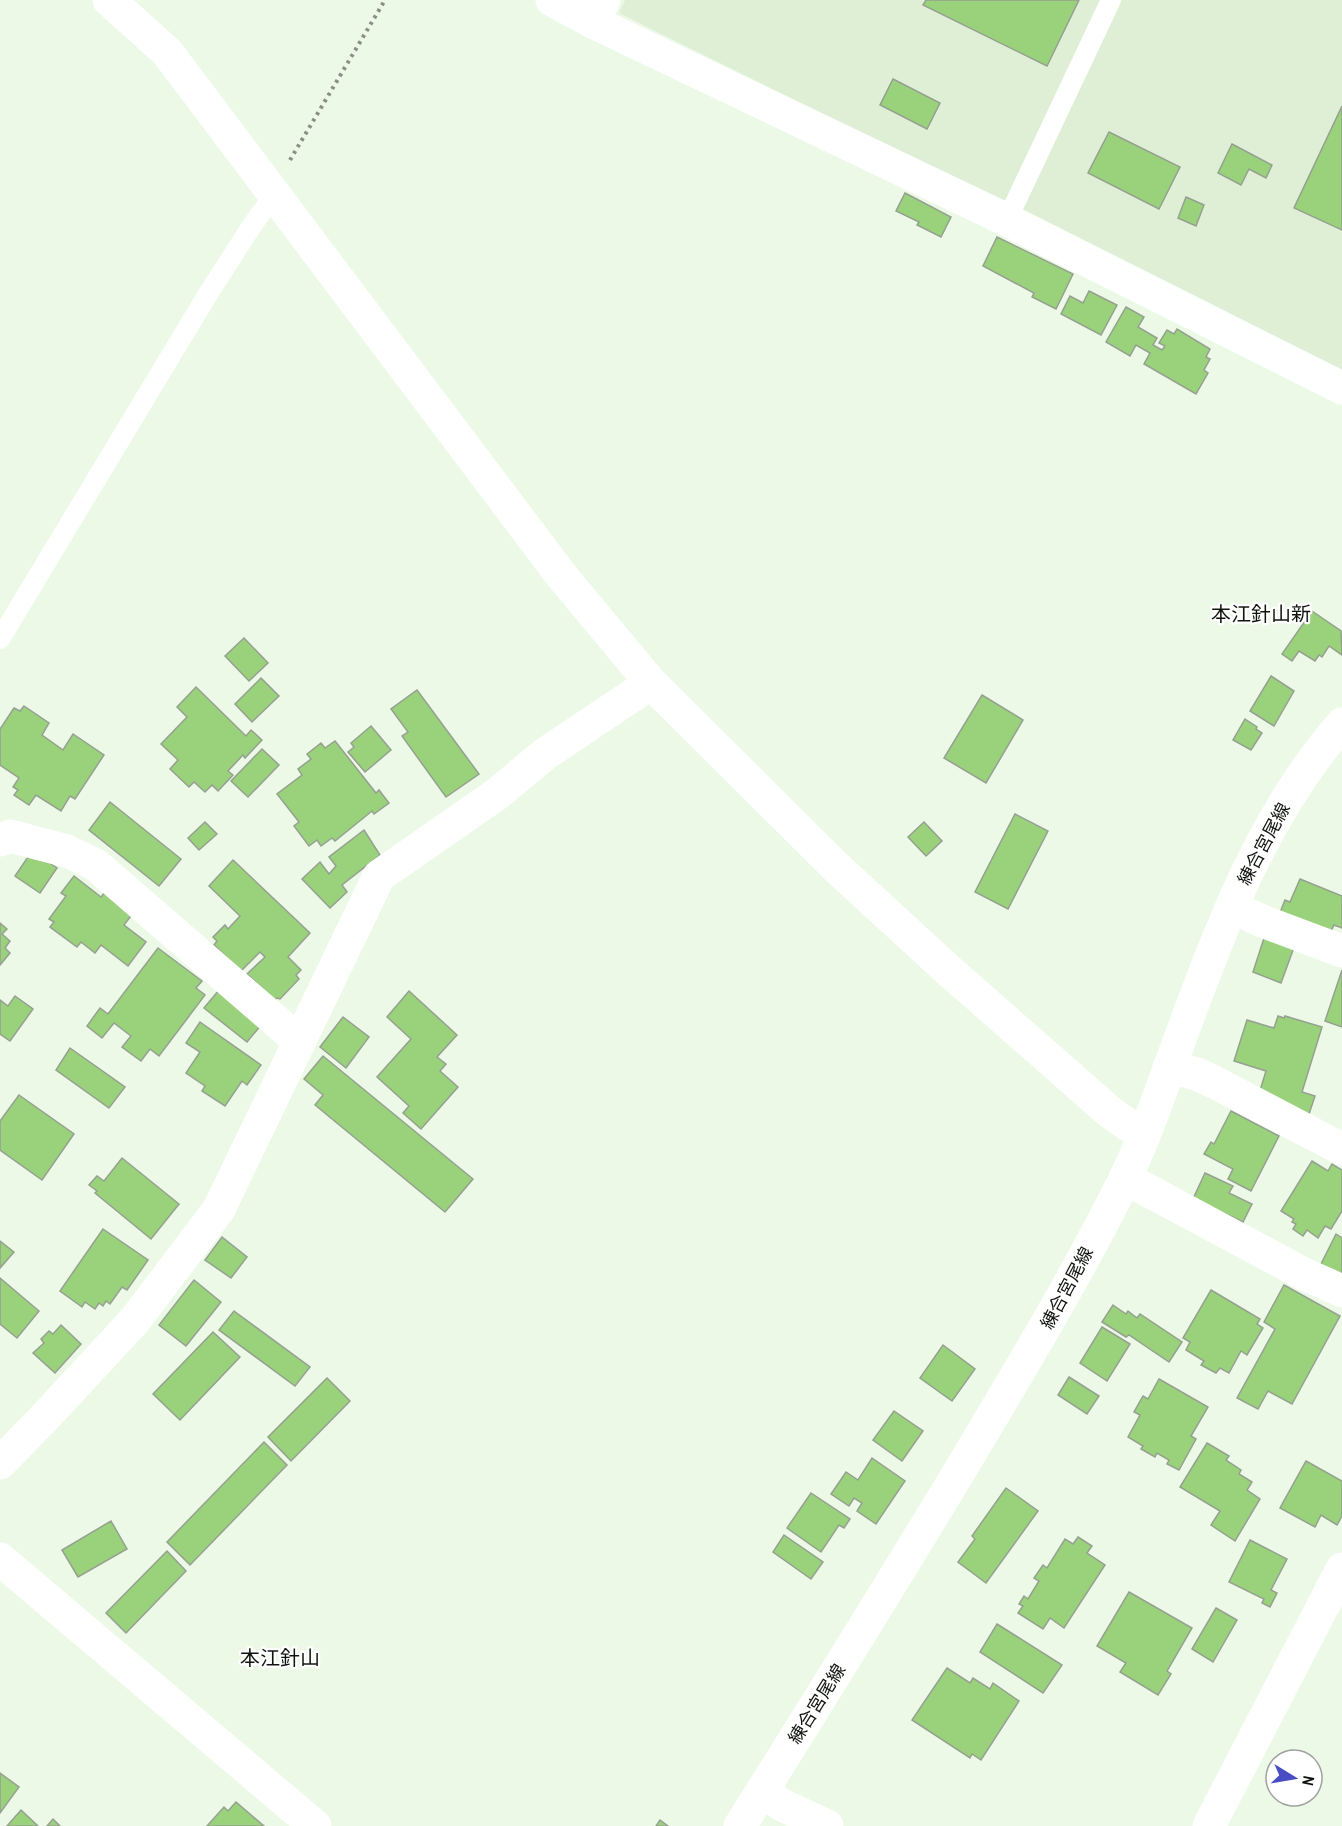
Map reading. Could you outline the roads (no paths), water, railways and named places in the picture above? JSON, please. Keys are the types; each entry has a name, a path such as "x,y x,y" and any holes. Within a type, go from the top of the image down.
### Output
{"street":[{"path":"109,0 167,52 561,575 651,683 836,867 1111,1113 1144,1136"},
{"path":"552,0 598,11 1342,388"},
{"path":"0,1463 135,1320 219,1209 380,876 497,794 545,754 651,683"},
{"name":"練合宮尾線","path":"740,1826 812,1713 1048,1324 1125,1178 1144,1136 1215,943 1262,839 1297,782 1342,724"},
{"path":"0,840 10,836 67,851 96,865 299,1041"},
{"path":"1232,907 1342,951"},
{"path":"1169,1068 1197,1074 1342,1149"},
{"path":"1125,1178 1342,1292"},
{"path":"3,1567 315,1826"},
{"path":"1209,1826 1342,1569"},
{"path":"762,1791 782,1805 827,1826"}],"lane":[{"path":"1007,220 1111,0"},
{"path":"0,639 208,294 275,194"}],"district":[{"name":"本江針山新","path":"1261,614"},
{"name":"本江針山","path":"280,1658"}]}
